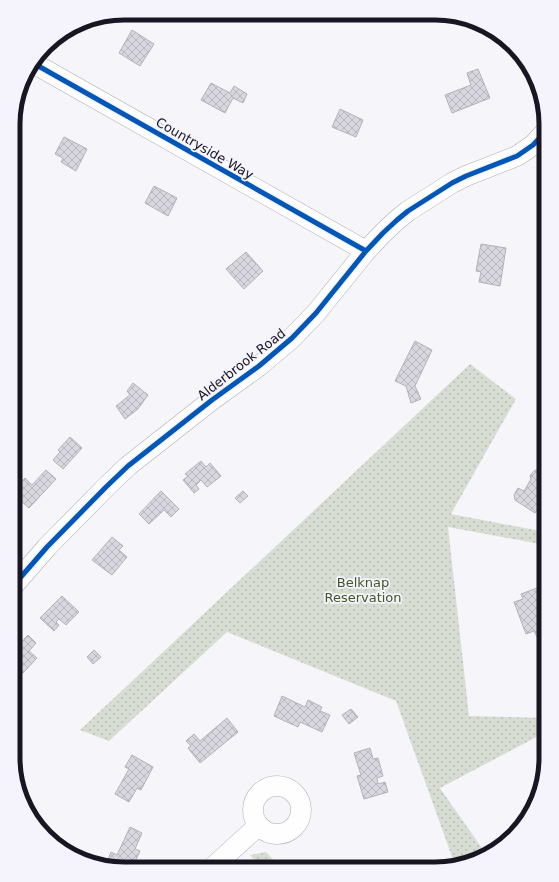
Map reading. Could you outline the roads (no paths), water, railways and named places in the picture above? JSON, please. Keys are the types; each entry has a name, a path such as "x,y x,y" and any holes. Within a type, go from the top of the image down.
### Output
{"street":[{"name":"Countryside Way","path":"37,65 366,251"},
{"name":"Alderbrook Road","path":"20,578 46,547 128,466 212,400 260,366 296,334 316,313 366,251 397,220 408,211 452,183 517,156 533,145 539,139"},
{"path":"219,862 258,826"}],"park label":[{"name":"Belknap Reservation","path":"363,590"}]}
